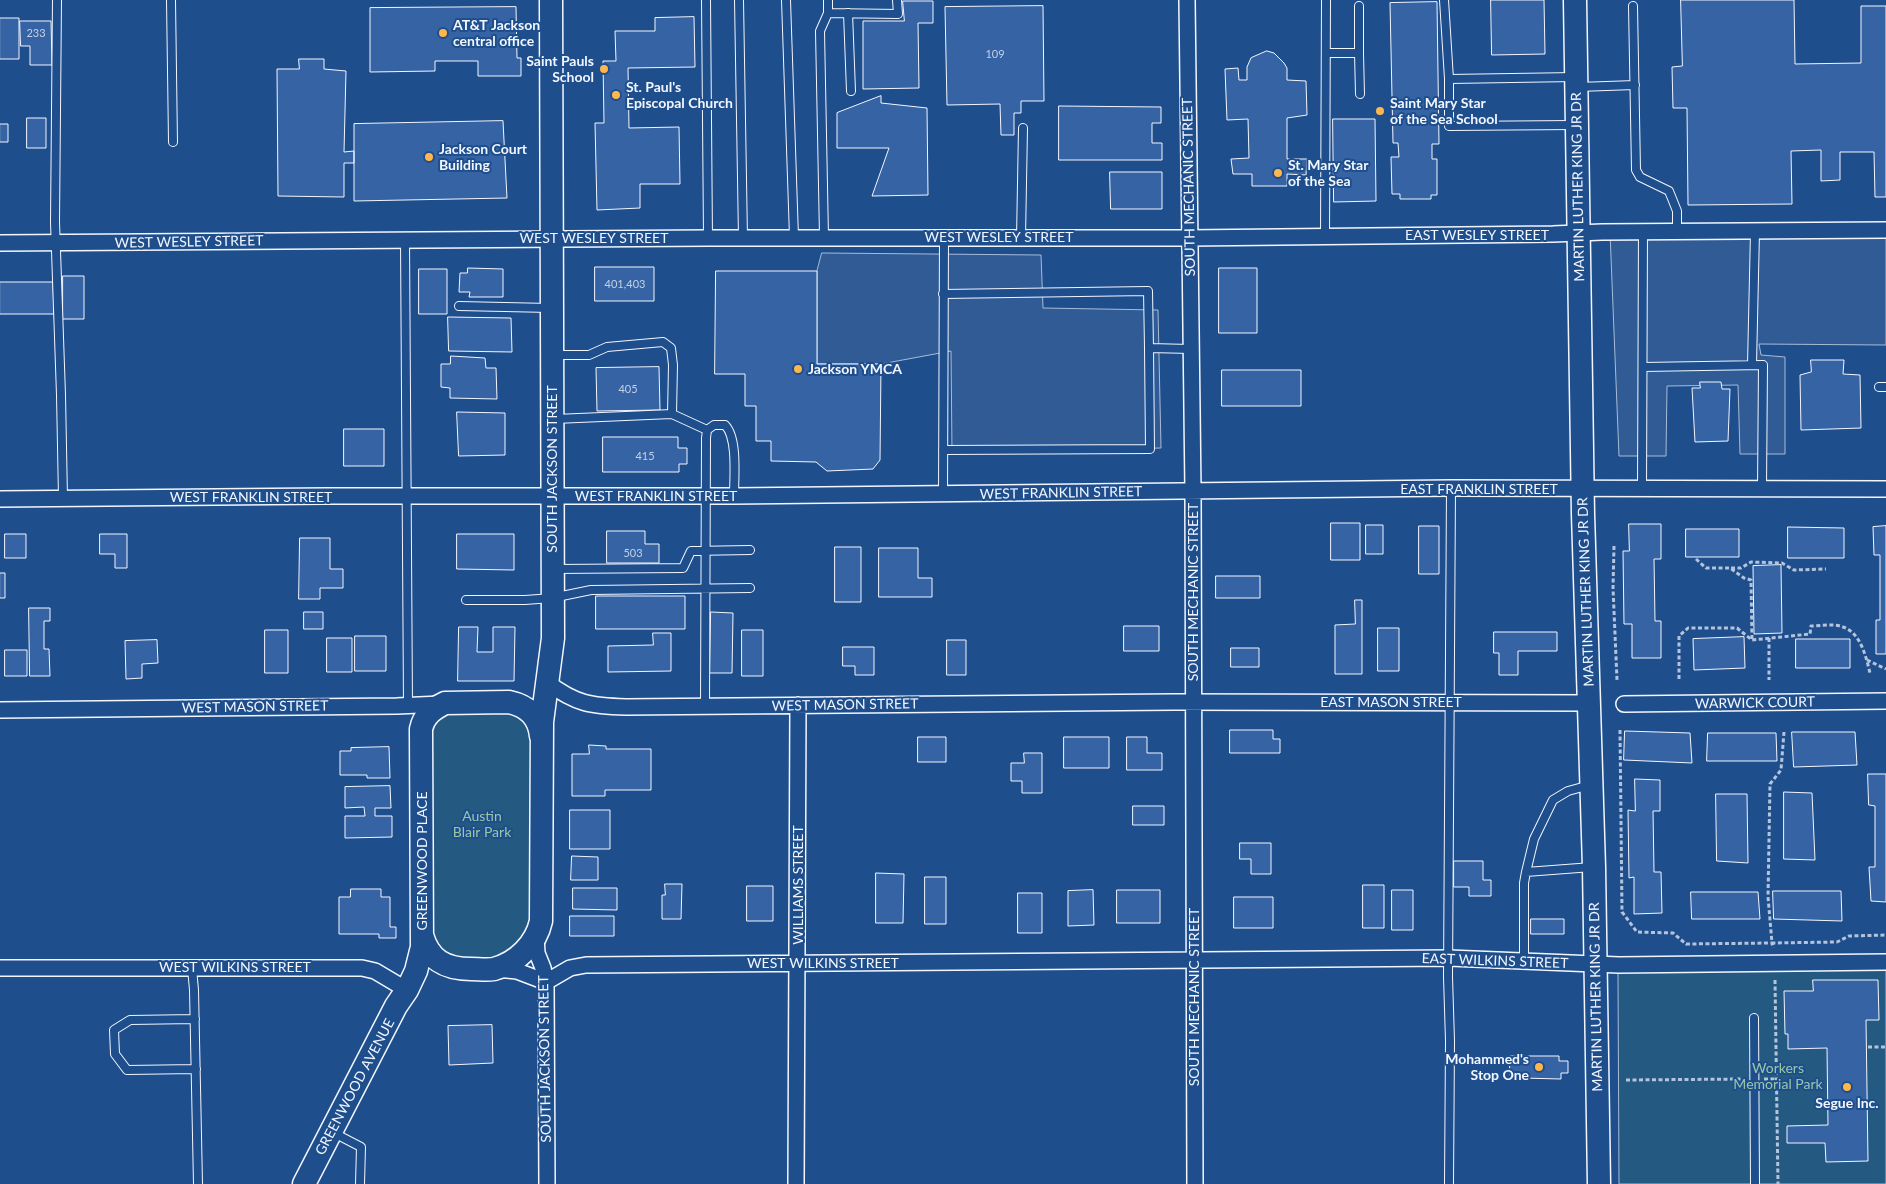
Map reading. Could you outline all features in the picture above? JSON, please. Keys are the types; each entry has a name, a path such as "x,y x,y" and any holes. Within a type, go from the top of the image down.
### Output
{"street":[{"name":"SOUTH JACKSON STREET","path":"492,969 503,966 520,956 536,936 542,911 541,736 553,638 551,0"},
{"name":"SOUTH MECHANIC STREET","path":"1187,0 1193,491 1196,1184"},
{"name":"MARTIN LUTHER KING JR DR","path":"1575,0 1583,489 1594,867 1599,1184"},
{"name":"EAST WESLEY STREET","path":"1189,238 1578,234 1643,231 1886,230"},
{"name":"WEST WESLEY STREET","path":"0,243 552,238 1189,238"},
{"name":"EAST FRANKLIN STREET","path":"1193,491 1451,488 1886,489"},
{"name":"WEST FRANKLIN STREET","path":"0,499 734,496 1193,491"},
{"name":"WEST MASON STREET","path":"0,710 402,706 509,702 521,701 533,696 548,683 570,698 598,706 626,708 1193,702"},
{"name":"EAST MASON STREET","path":"1193,702 1450,701 1590,703"},
{"name":"WARWICK COURT","path":"1624,704 1886,701"},
{"name":"WEST MASON STREET","path":"509,702 530,712 540,724 541,736"},
{"path":"421,729 426,716 445,703"},
{"name":"WILLIAMS STREET","path":"796,1184 798,705"},
{"path":"402,706 413,716 421,729"},
{"name":"GREENWOOD PLACE","path":"407,990 421,955 421,729"},
{"path":"422,935 426,948 431,955 444,964 459,969"},
{"name":"SOUTH JACKSON STREET","path":"536,936 537,953 546,982 548,1184"},
{"name":"EAST WILKINS STREET","path":"1194,960 1449,958 1619,965 1886,962"},
{"name":"WEST WILKINS STREET","path":"546,982 570,968 586,965 1194,960"},
{"name":"WEST WILKINS STREET","path":"0,968 362,968 375,971 407,990"},
{"path":"407,990 429,974 442,970 459,969 517,971 546,982"},
{"name":"GREENWOOD AVENUE","path":"304,1184 396,1006 407,990"}],"lane":[{"path":"57,0 56,243 63,498"},
{"path":"171,0 173,142"},
{"path":"706,0 708,238"},
{"path":"739,0 743,238"},
{"path":"786,0 794,237"},
{"path":"824,237 820,31 828,13 828,0"},
{"path":"828,13 898,14 897,0"},
{"path":"1325,236 1326,0"},
{"path":"1444,0 1449,126 1576,125"},
{"path":"1359,6 1360,94"},
{"path":"1634,6 1636,170 1640,177 1669,191 1678,211 1677,232"},
{"path":"848,13 851,91"},
{"path":"1326,52 1359,53"},
{"path":"1448,79 1635,85"},
{"path":"1022,128 1022,238"},
{"path":"1642,489 1643,231"},
{"path":"1752,365 1755,231"},
{"path":"943,494 944,237"},
{"path":"402,706 408,497 405,240"},
{"path":"943,450 1150,449 1148,291 944,294"},
{"path":"459,306 552,308"},
{"path":"552,355 589,355 607,347 663,342 671,348 674,365 672,414"},
{"path":"1149,348 1191,349"},
{"path":"1643,367 1763,365 1762,488"},
{"path":"552,419 672,414 708,430"},
{"path":"704,706 704,588 708,430 714,425 725,425 729,429 733,440 734,496"},
{"path":"1450,1184 1451,488"},
{"path":"552,570 683,568 691,551 750,550"},
{"path":"466,600 552,598 591,590 750,588"},
{"path":"1524,961 1524,882 1534,839 1553,800 1568,791 1592,785"},
{"path":"1526,872 1594,867"},
{"path":"192,968 195,1019 198,1184"},
{"path":"1754,1018 1755,1184"},
{"path":"195,1019 130,1020 114,1030 115,1054 127,1070 196,1069"},
{"path":"331,1132 361,1147 360,1184"}],"path":[{"path":"1614,546 1617,680"},
{"path":"1696,559 1706,568 1742,568 1752,562 1782,563 1794,570 1826,569"},
{"path":"1730,568 1744,578 1751,580 1752,640"},
{"path":"1679,678 1678,636 1688,628 1737,628 1752,640 1810,634 1811,626 1844,627 1852,632 1858,640 1870,673"},
{"path":"1769,638 1769,680"},
{"path":"1866,659 1886,668"},
{"path":"1620,730 1622,912 1637,932 1673,933 1686,944 1837,942 1849,936 1886,935"},
{"path":"1774,949 1768,896 1770,784 1781,770 1784,732"},
{"path":"1775,980 1778,1184"},
{"path":"1868,1047 1886,1047"},
{"path":"1626,1080 1777,1079"}],"green space":[{"name":"Austin Blair Park","path":"509,702 530,712 542,911 509,963 431,955 426,716"},
{"name":"Workers Memorial Park","path":"1886,967 1886,1184 1619,1184 1618,971"}],"shaded area":[{"path":"1886,230 1886,345 1759,344 1761,355 1785,357 1785,454 1740,454 1738,385 1667,386 1666,456 1619,456 1610,232"},
{"path":"822,253 1041,255 1043,308 1158,310 1161,448 952,452 951,351 881,364 817,364 817,271"}],"building":[{"path":"1491,0 1544,0 1545,54 1492,55"},
{"path":"1681,0 1794,0 1795,64 1861,63 1861,6 1886,6 1886,197 1875,197 1874,152 1840,152 1840,180 1821,181 1821,150 1791,151 1792,204 1688,205 1687,108 1673,108 1672,67 1682,66"},
{"path":"903,1 933,1 933,23 918,23 919,88 863,89 863,21 904,21"},
{"path":"1437,2 1439,144 1432,144 1432,159 1437,159 1437,195 1431,195 1431,199 1400,199 1400,194 1392,194 1391,157 1399,157 1398,143 1393,143 1390,3"},
{"path":"1043,6 1044,101 1021,101 1021,113 1014,113 1014,135 1001,135 1000,104 947,105 945,7"},
{"name":"AT&T Jackson central office","path":"516,7 517,58 521,58 521,76 478,76 478,61 435,61 435,71 370,72 370,8"},
{"name":"St. Paul's Episcopal Church","path":"694,17 695,67 628,68 629,128 679,127 680,184 640,184 640,208 597,210 595,123 604,123 603,61 616,61 615,31 655,31 655,18"},
{"path":"0,18 19,18 19,59 0,59"},
{"path":"20,21 51,21 52,65 30,65 30,46 21,46"},
{"path":"1267,51 1274,53 1284,63 1287,68 1287,80 1306,81 1307,115 1287,118 1287,159 1307,159 1306,175 1287,174 1287,186 1252,186 1252,174 1233,174 1231,159 1249,158 1248,119 1227,120 1225,69 1238,68 1239,80 1247,80 1247,67 1251,58"},
{"path":"299,59 324,59 324,69 346,71 344,152 354,151 354,163 344,163 344,197 278,196 277,69 299,69"},
{"path":"881,96 881,103 927,108 928,195 872,196 889,148 837,148 837,113"},
{"path":"1059,106 1161,107 1161,123 1152,123 1152,143 1162,143 1162,160 1059,160"},
{"path":"27,118 46,118 46,148 27,148"},
{"path":"1333,119 1375,119 1376,201 1334,202"},
{"name":"Jackson Court Building","path":"503,121 507,198 354,201 354,124"},
{"path":"0,124 8,124 8,142 0,142"},
{"path":"1110,172 1162,172 1162,209 1111,209"},
{"path":"595,267 654,267 654,301 595,301"},
{"path":"468,268 503,269 503,297 469,297 470,292 459,292 460,273 467,273"},
{"path":"1219,268 1257,268 1257,333 1219,333"},
{"path":"419,269 447,269 447,314 419,314"},
{"name":"Jackson YMCA","path":"716,271 817,271 817,364 881,364 880,460 873,469 827,471 816,462 771,461 771,441 756,441 756,406 745,406 745,374 715,374"},
{"path":"63,276 84,276 84,319 63,319"},
{"path":"0,282 53,282 54,314 0,314"},
{"path":"448,317 511,318 512,352 449,351"},
{"path":"451,356 485,358 486,368 496,368 497,399 450,398 450,388 441,387 441,364 450,364"},
{"path":"1811,360 1844,360 1843,374 1860,375 1861,428 1801,430 1800,375 1811,372"},
{"path":"659,367 660,410 597,411 596,368"},
{"path":"1222,370 1301,370 1301,406 1222,406"},
{"path":"1700,382 1721,382 1722,389 1730,389 1728,441 1695,442 1692,388 1700,388"},
{"path":"457,412 505,413 505,455 459,456"},
{"path":"344,429 384,429 384,466 344,466"},
{"path":"603,437 678,437 678,448 687,448 687,464 679,464 679,472 603,472"},
{"path":"1331,523 1360,523 1360,560 1331,560"},
{"path":"1629,524 1661,524 1661,559 1654,559 1655,621 1661,621 1661,658 1632,658 1632,624 1624,624 1623,551 1629,551"},
{"path":"1366,525 1383,525 1383,554 1366,554"},
{"path":"1419,526 1439,526 1439,574 1419,574"},
{"path":"1886,526 1886,654 1876,654 1876,620 1880,620 1880,555 1874,555 1873,527"},
{"path":"1788,527 1844,528 1844,558 1788,558"},
{"path":"1686,529 1739,529 1739,557 1686,557"},
{"path":"607,531 645,531 645,544 659,544 659,563 607,563"},
{"path":"5,534 26,534 26,558 5,558"},
{"path":"100,534 127,534 127,568 115,568 115,554 100,554"},
{"path":"457,534 514,534 514,570 457,569"},
{"path":"300,538 330,538 330,569 343,569 343,588 320,588 320,599 299,599"},
{"path":"835,547 861,547 861,602 835,602"},
{"path":"879,548 918,548 918,578 932,578 932,597 879,597"},
{"path":"1781,565 1782,633 1754,634 1753,566"},
{"path":"0,573 5,573 5,598 0,598"},
{"path":"1216,576 1260,576 1260,598 1216,598"},
{"path":"596,596 685,596 685,629 596,629"},
{"path":"1355,600 1362,600 1362,674 1335,674 1335,625 1355,624"},
{"path":"29,608 50,608 50,621 44,621 44,649 49,649 50,676 30,676"},
{"path":"304,612 323,612 323,629 304,629"},
{"path":"711,612 733,613 732,673 710,673"},
{"path":"1124,626 1159,626 1159,651 1124,651"},
{"path":"459,627 478,627 477,652 493,652 493,627 515,627 514,681 458,681"},
{"path":"1378,628 1399,628 1399,671 1378,671"},
{"path":"265,630 288,630 288,673 265,673"},
{"path":"742,630 763,630 763,676 742,676"},
{"path":"1494,632 1557,632 1557,651 1518,651 1518,675 1499,675 1499,653 1494,653"},
{"path":"653,633 671,633 671,671 608,672 608,646 653,645"},
{"path":"355,636 386,636 386,671 355,671"},
{"path":"1744,637 1745,668 1694,670 1693,639"},
{"path":"327,638 352,638 352,672 327,672"},
{"path":"1796,639 1850,639 1850,668 1796,668"},
{"path":"157,640 158,663 142,664 142,678 126,679 125,641"},
{"path":"947,640 966,640 966,675 947,675"},
{"path":"843,647 874,647 874,675 855,675 855,666 843,666"},
{"path":"1231,648 1259,648 1259,667 1231,667"},
{"path":"5,650 27,650 27,676 5,676"},
{"path":"1230,730 1273,730 1273,739 1280,739 1280,753 1230,753"},
{"path":"1625,731 1690,733 1692,763 1624,760"},
{"path":"1792,732 1855,732 1857,765 1794,767"},
{"path":"1708,733 1776,733 1777,761 1707,761"},
{"path":"918,737 946,737 946,762 918,762"},
{"path":"1064,737 1109,737 1109,768 1064,768"},
{"path":"1127,737 1147,737 1147,753 1162,753 1162,770 1127,770"},
{"path":"589,745 606,746 606,749 651,749 651,790 605,790 605,796 572,796 572,754 589,754"},
{"path":"389,747 390,778 367,778 367,775 340,775 340,751 351,751 351,748"},
{"path":"1024,753 1042,753 1042,793 1022,793 1022,781 1011,781 1011,763 1024,763"},
{"path":"1868,774 1886,774 1886,902 1871,901 1869,867 1875,867 1875,806 1869,805"},
{"path":"1635,779 1660,780 1660,811 1653,811 1654,872 1661,872 1662,913 1634,914 1634,877 1629,878 1628,810 1635,811"},
{"path":"390,786 391,808 375,808 375,816 392,816 392,837 345,838 345,816 365,816 364,807 345,808 345,787"},
{"path":"1784,792 1812,793 1815,860 1784,859"},
{"path":"1716,794 1747,794 1748,863 1717,861"},
{"path":"1133,806 1164,806 1164,825 1133,825"},
{"path":"570,810 610,810 610,849 570,849"},
{"path":"1240,843 1271,843 1271,874 1251,874 1251,859 1240,859"},
{"path":"572,856 598,857 598,880 571,880"},
{"path":"1454,861 1483,861 1483,880 1491,880 1491,896 1469,896 1469,887 1454,887"},
{"path":"876,873 904,874 903,923 876,923"},
{"path":"925,877 946,877 946,924 925,924"},
{"path":"665,884 682,884 681,919 662,919 662,895 665,895"},
{"path":"1363,885 1384,885 1384,928 1363,928"},
{"path":"747,886 773,886 773,921 747,921"},
{"path":"573,888 617,888 617,910 573,909"},
{"path":"351,889 381,889 381,897 390,897 390,927 396,927 396,938 379,938 379,934 339,934 339,897 350,897"},
{"path":"1093,890 1094,925 1068,926 1068,891"},
{"path":"1117,890 1160,890 1160,923 1117,923"},
{"path":"1392,890 1413,890 1413,930 1392,930"},
{"path":"1773,891 1841,891 1842,921 1774,919"},
{"path":"1691,892 1758,892 1760,919 1692,919"},
{"path":"1018,893 1042,893 1042,933 1018,933"},
{"path":"1234,897 1273,897 1273,928 1234,928"},
{"path":"570,916 614,916 614,936 570,936"},
{"path":"1531,919 1564,919 1564,934 1531,934"},
{"name":"Segue Inc.","path":"1813,980 1878,980 1879,1020 1866,1020 1868,1161 1826,1162 1825,1143 1787,1143 1787,1126 1828,1125 1827,1048 1788,1049 1788,1034 1785,1034 1784,991 1813,991"},
{"path":"492,1025 493,1063 449,1065 448,1026"},
{"name":"Mohammed's Stop One","path":"1510,1056 1559,1056 1559,1061 1568,1061 1568,1073 1561,1073 1561,1079 1521,1078 1521,1075 1510,1075"}],"place":[{"name":"AT&T Jackson central office","path":"443,33"},
{"name":"Saint Pauls School","path":"604,69"},
{"name":"St. Paul's Episcopal Church","path":"616,95"},
{"name":"Saint Mary Star of the Sea School","path":"1380,111"},
{"name":"Jackson Court Building","path":"429,157"},
{"name":"St. Mary Star of the Sea","path":"1278,173"},
{"name":"Jackson YMCA","path":"798,369"},
{"name":"Mohammed's Stop One","path":"1539,1067"},
{"name":"Segue Inc.","path":"1847,1087"}]}
